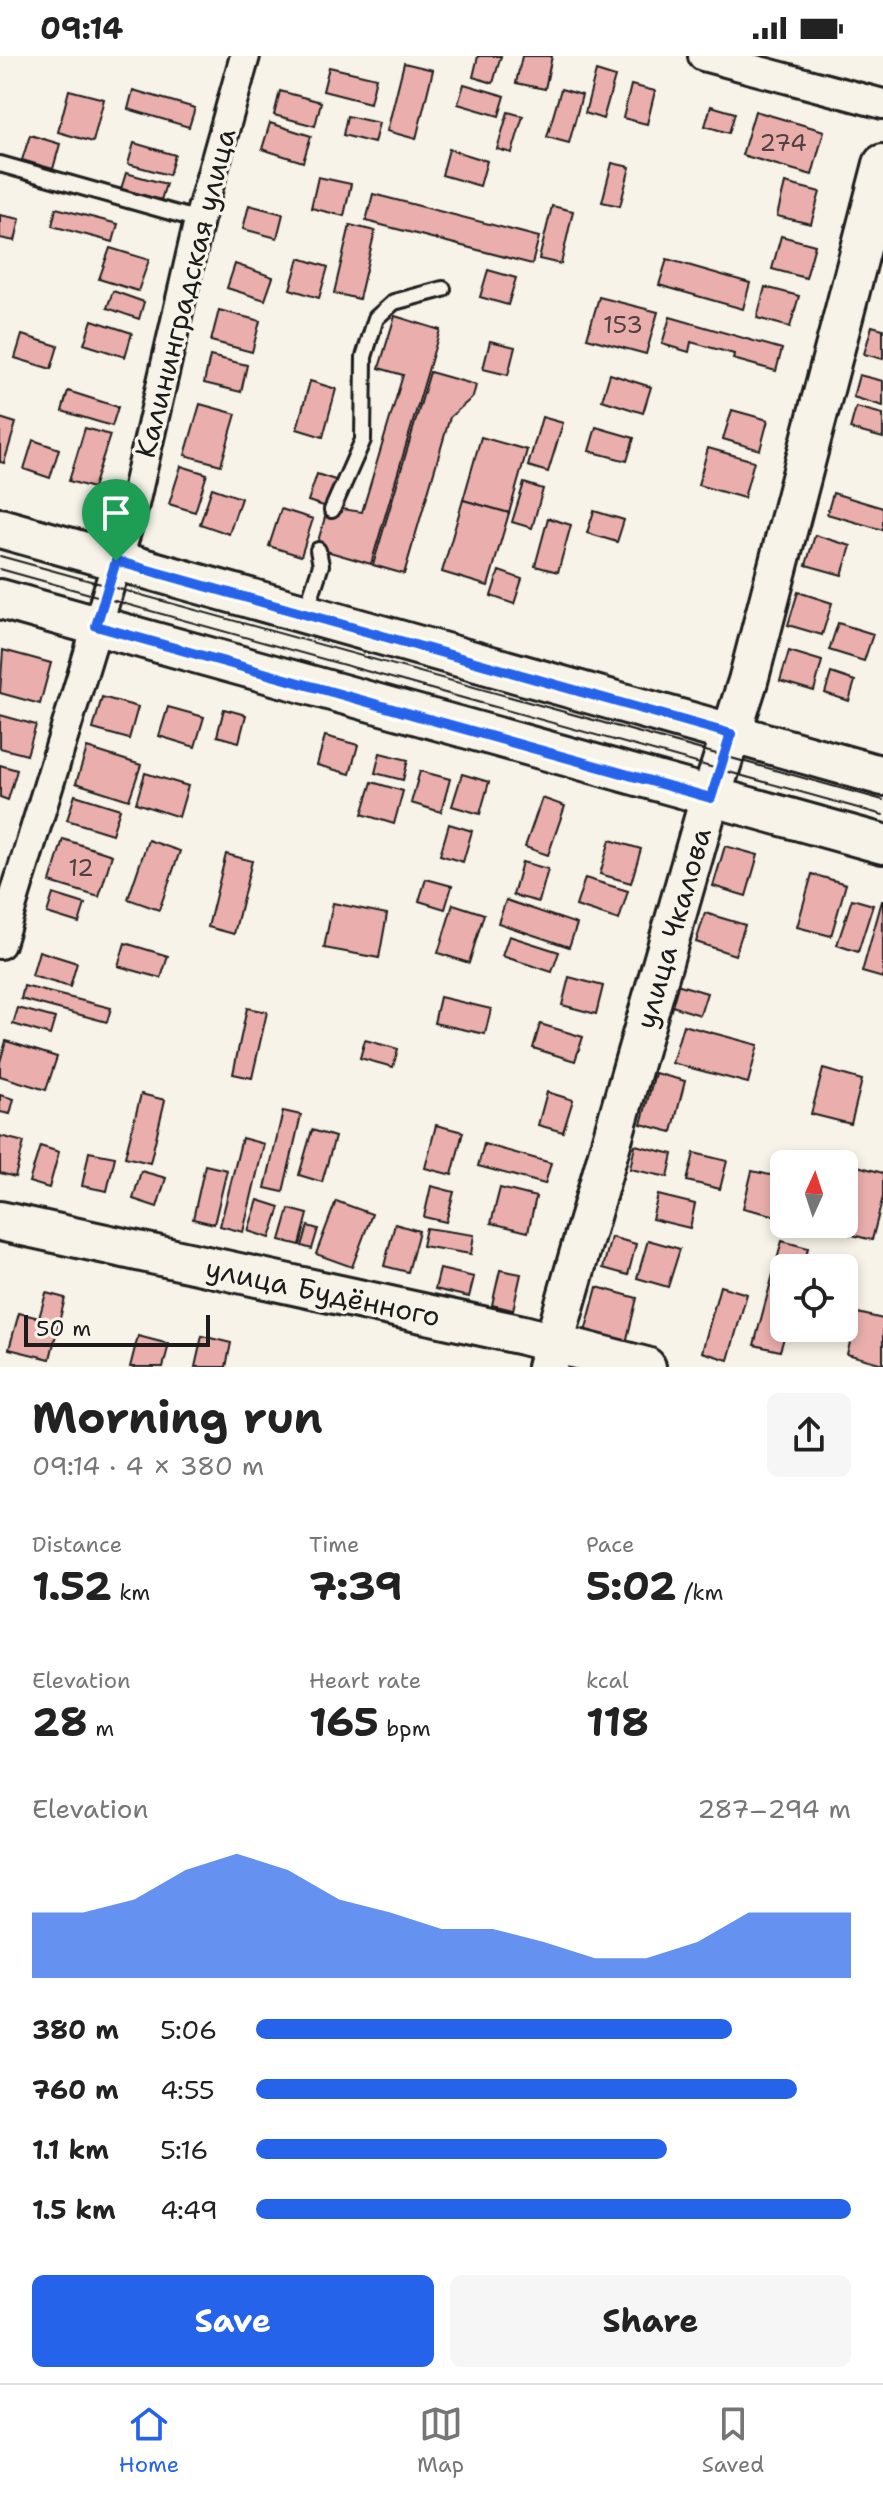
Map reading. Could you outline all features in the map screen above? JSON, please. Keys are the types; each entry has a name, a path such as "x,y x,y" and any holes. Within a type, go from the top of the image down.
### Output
{"street":[{"name":"Калининградская улица","path":"0,944 133,509 199,220 245,56"},
{"path":"703,56 883,104"},
{"name":"улица Чкалова","path":"551,1355 731,734 883,164"},
{"path":"0,528 883,776"},
{"path":"0,599 883,844"},
{"name":"улица Будённого","path":"0,1221 551,1355 646,1367"}],"lane":[{"path":"0,164 199,220"},
{"path":"332,510 363,440 364,357 376,318 394,302 443,289"},
{"path":"305,614 321,565 318,550"}],"building":[{"path":"478,56 501,56 493,83 473,77"},
{"path":"522,56 552,56 545,89 516,83"},
{"path":"404,63 433,70 416,139 387,131"},
{"path":"329,67 376,78 370,103 323,91"},
{"path":"596,71 615,77 603,119 585,113"},
{"path":"464,84 505,96 499,116 458,104"},
{"path":"631,85 655,91 647,124 623,118"},
{"path":"561,89 582,95 569,143 547,137"},
{"path":"69,90 104,99 93,142 58,132"},
{"path":"133,90 195,108 189,127 128,109"},
{"path":"280,91 321,102 315,126 274,115"},
{"path":"711,106 735,113 729,133 705,126"},
{"path":"755,111 824,131 812,175 742,155"},
{"path":"508,112 523,116 512,153 497,149"},
{"path":"347,116 379,123 374,143 343,135"},
{"path":"270,123 311,136 303,162 262,149"},
{"path":"30,135 60,144 53,169 22,160"},
{"path":"134,143 175,155 169,175 128,164"},
{"path":"449,149 487,161 480,186 442,175"},
{"path":"612,163 630,167 620,206 602,202"},
{"path":"126,173 166,184 161,200 121,189"},
{"path":"318,177 351,184 344,216 311,208"},
{"path":"785,183 820,192 811,224 777,216"},
{"path":"373,194 539,237 532,264 366,221"},
{"path":"249,205 283,214 277,238 243,229"},
{"path":"552,206 573,211 561,264 539,259"},
{"path":"56,208 118,224 113,242 52,226"},
{"path":"0,215 20,219 15,241 0,238"},
{"path":"350,225 375,231 359,299 334,293"},
{"path":"781,236 815,245 806,278 772,269"},
{"path":"110,248 149,260 138,291 99,279"},
{"path":"299,258 328,267 319,298 290,289"},
{"path":"667,259 750,283 743,309 659,285"},
{"path":"235,264 273,277 265,300 227,288"},
{"path":"488,270 516,278 508,305 480,297"},
{"path":"765,287 799,296 790,327 757,318"},
{"path":"113,291 144,302 139,319 107,308"},
{"path":"599,297 658,312 646,354 587,338"},
{"path":"219,310 260,321 252,352 211,341"},
{"path":"395,316 440,330 371,564 316,548 328,507 362,512 403,375 379,368"},
{"path":"670,317 782,349 776,371 733,359 734,354 691,342 689,352 662,344"},
{"path":"92,320 132,333 125,357 84,344"},
{"path":"872,326 883,329 883,359 864,354"},
{"path":"22,335 58,346 51,369 15,358"},
{"path":"490,341 515,347 508,375 483,369"},
{"path":"210,356 247,365 241,392 204,383"},
{"path":"430,372 476,385 473,397 450,417 404,574 373,565"},
{"path":"610,374 651,387 643,413 602,400"},
{"path":"859,375 883,381 883,406 853,397"},
{"path":"310,381 336,389 323,437 297,429"},
{"path":"68,391 118,407 112,426 62,411"},
{"path":"200,404 236,414 221,465 185,455"},
{"path":"856,407 883,414 883,438 850,429"},
{"path":"732,410 768,420 760,450 723,439"},
{"path":"542,417 563,423 548,472 528,466"},
{"path":"0,418 16,423 4,463 0,462"},
{"path":"596,427 634,438 627,461 589,451"},
{"path":"85,428 110,435 93,488 69,481"},
{"path":"481,437 527,450 509,513 463,500"},
{"path":"33,440 59,449 50,478 24,469"},
{"path":"708,448 754,461 744,498 698,485"},
{"path":"181,466 207,474 195,512 169,504"},
{"path":"317,474 338,481 330,508 308,501"},
{"path":"524,483 543,489 532,528 512,522"},
{"path":"212,488 241,498 229,534 200,524"},
{"path":"833,493 883,508 883,530 827,514"},
{"path":"463,500 509,513 488,586 442,572"},
{"path":"281,509 313,519 301,556 269,546"},
{"path":"594,511 624,520 617,542 587,533"},
{"path":"548,518 571,525 558,572 535,566"},
{"path":"815,535 851,546 842,575 806,565"},
{"path":"499,571 522,579 514,604 491,596"},
{"path":"798,592 832,603 822,635 788,625"},
{"path":"838,623 873,634 864,661 829,650"},
{"path":"3,650 51,663 40,704 0,693"},
{"path":"789,651 822,661 814,691 780,681"},
{"path":"831,673 855,681 849,701 825,693"},
{"path":"102,697 138,707 129,739 93,729"},
{"path":"168,707 204,717 195,747 159,736"},
{"path":"224,709 246,715 239,742 217,736"},
{"path":"0,715 36,725 27,755 0,748"},
{"path":"325,736 358,745 350,774 317,765"},
{"path":"87,748 141,765 129,800 76,783"},
{"path":"380,753 408,760 403,780 375,773"},
{"path":"0,765 17,770 8,800 0,797"},
{"path":"420,771 450,779 441,812 411,803"},
{"path":"145,773 188,786 179,817 136,803"},
{"path":"462,774 489,782 480,814 452,806"},
{"path":"372,782 403,791 394,824 362,814"},
{"path":"75,795 120,809 112,834 67,820"},
{"path":"542,798 565,806 548,855 525,847"},
{"path":"449,824 472,831 463,862 440,855"},
{"path":"63,839 112,855 99,897 50,882"},
{"path":"148,840 180,851 159,910 128,899"},
{"path":"610,840 641,849 631,883 600,874"},
{"path":"725,846 758,855 746,896 713,886"},
{"path":"226,854 252,861 234,934 208,927"},
{"path":"522,862 548,869 539,902 513,895"},
{"path":"812,874 846,884 831,936 797,927"},
{"path":"585,878 628,891 619,920 576,906"},
{"path":"426,879 452,886 445,909 419,901"},
{"path":"53,894 85,904 79,923 47,913"},
{"path":"852,899 873,905 858,952 837,945"},
{"path":"506,900 577,924 569,947 498,923"},
{"path":"883,901 883,978 862,972"},
{"path":"333,903 387,914 379,958 324,948"},
{"path":"453,904 484,914 469,963 438,953"},
{"path":"705,913 745,925 735,955 696,942"},
{"path":"509,936 559,952 552,972 502,956"},
{"path":"125,943 168,956 161,978 118,966"},
{"path":"39,951 77,963 70,987 32,976"},
{"path":"569,977 603,986 596,1014 562,1005"},
{"path":"673,983 707,993 700,1015 666,1004"},
{"path":"24,986 111,1008 107,1022 21,999"},
{"path":"440,997 491,1009 485,1034 434,1023"},
{"path":"18,1008 55,1018 50,1035 13,1024"},
{"path":"247,1008 267,1012 252,1078 233,1074"},
{"path":"540,1024 583,1037 575,1061 533,1048"},
{"path":"683,1025 758,1045 748,1083 672,1063"},
{"path":"365,1040 398,1049 393,1067 360,1058"},
{"path":"6,1041 57,1057 46,1090 0,1076"},
{"path":"823,1069 862,1080 851,1124 811,1114"},
{"path":"655,1073 685,1081 672,1132 641,1124"},
{"path":"547,1092 573,1100 563,1132 538,1125"},
{"path":"141,1094 165,1100 150,1163 125,1157"},
{"path":"0,1095 14,1099 10,1114 0,1112"},
{"path":"283,1111 301,1115 283,1192 265,1188"},
{"path":"436,1125 463,1132 452,1175 425,1168"},
{"path":"312,1130 335,1137 322,1182 299,1175"},
{"path":"0,1136 24,1142 15,1177 0,1173"},
{"path":"242,1138 264,1144 243,1232 220,1226"},
{"path":"484,1144 551,1163 545,1184 478,1166"},
{"path":"635,1145 673,1154 668,1177 630,1169"},
{"path":"40,1146 59,1152 49,1188 29,1182"},
{"path":"89,1152 115,1157 107,1191 82,1186"},
{"path":"694,1153 727,1161 720,1189 687,1181"},
{"path":"205,1165 227,1170 214,1224 193,1219"},
{"path":"858,1166 883,1173 883,1197 872,1240 858,1236"},
{"path":"141,1171 166,1178 157,1207 133,1199"},
{"path":"752,1171 770,1175 770,1214 743,1208"},
{"path":"431,1186 454,1192 446,1222 424,1217"},
{"path":"500,1188 536,1197 528,1232 491,1223"},
{"path":"658,1195 695,1204 690,1228 652,1219"},
{"path":"258,1200 280,1207 270,1238 248,1231"},
{"path":"336,1201 372,1214 352,1267 316,1254"},
{"path":"289,1209 308,1214 300,1245 280,1240"},
{"path":"395,1224 419,1231 408,1272 384,1266"},
{"path":"308,1226 318,1229 312,1249 302,1246"},
{"path":"426,1228 474,1235 471,1254 422,1246"},
{"path":"611,1237 636,1244 628,1275 603,1268"},
{"path":"648,1240 680,1249 668,1287 637,1278"},
{"path":"782,1241 808,1248 806,1254 778,1254"},
{"path":"440,1269 474,1277 469,1297 435,1289"},
{"path":"500,1270 521,1274 513,1310 492,1305"},
{"path":"720,1286 747,1294 728,1360 702,1352"},
{"path":"770,1286 770,1342 783,1342 780,1351 754,1345"},
{"path":"597,1287 637,1298 626,1343 585,1332"},
{"path":"46,1293 65,1298 50,1359 9,1349 19,1313 39,1318"},
{"path":"858,1313 883,1319 883,1364 847,1354 850,1342 858,1342"},
{"path":"138,1336 169,1344 163,1367 130,1367"},
{"path":"202,1336 231,1343 226,1367 195,1367"}],"tram line":[{"path":"0,556 883,800"},
{"path":"0,569 883,815"}],"route":[{"path":"116,561 731,734 711,798 96,626 116,561"}]}
